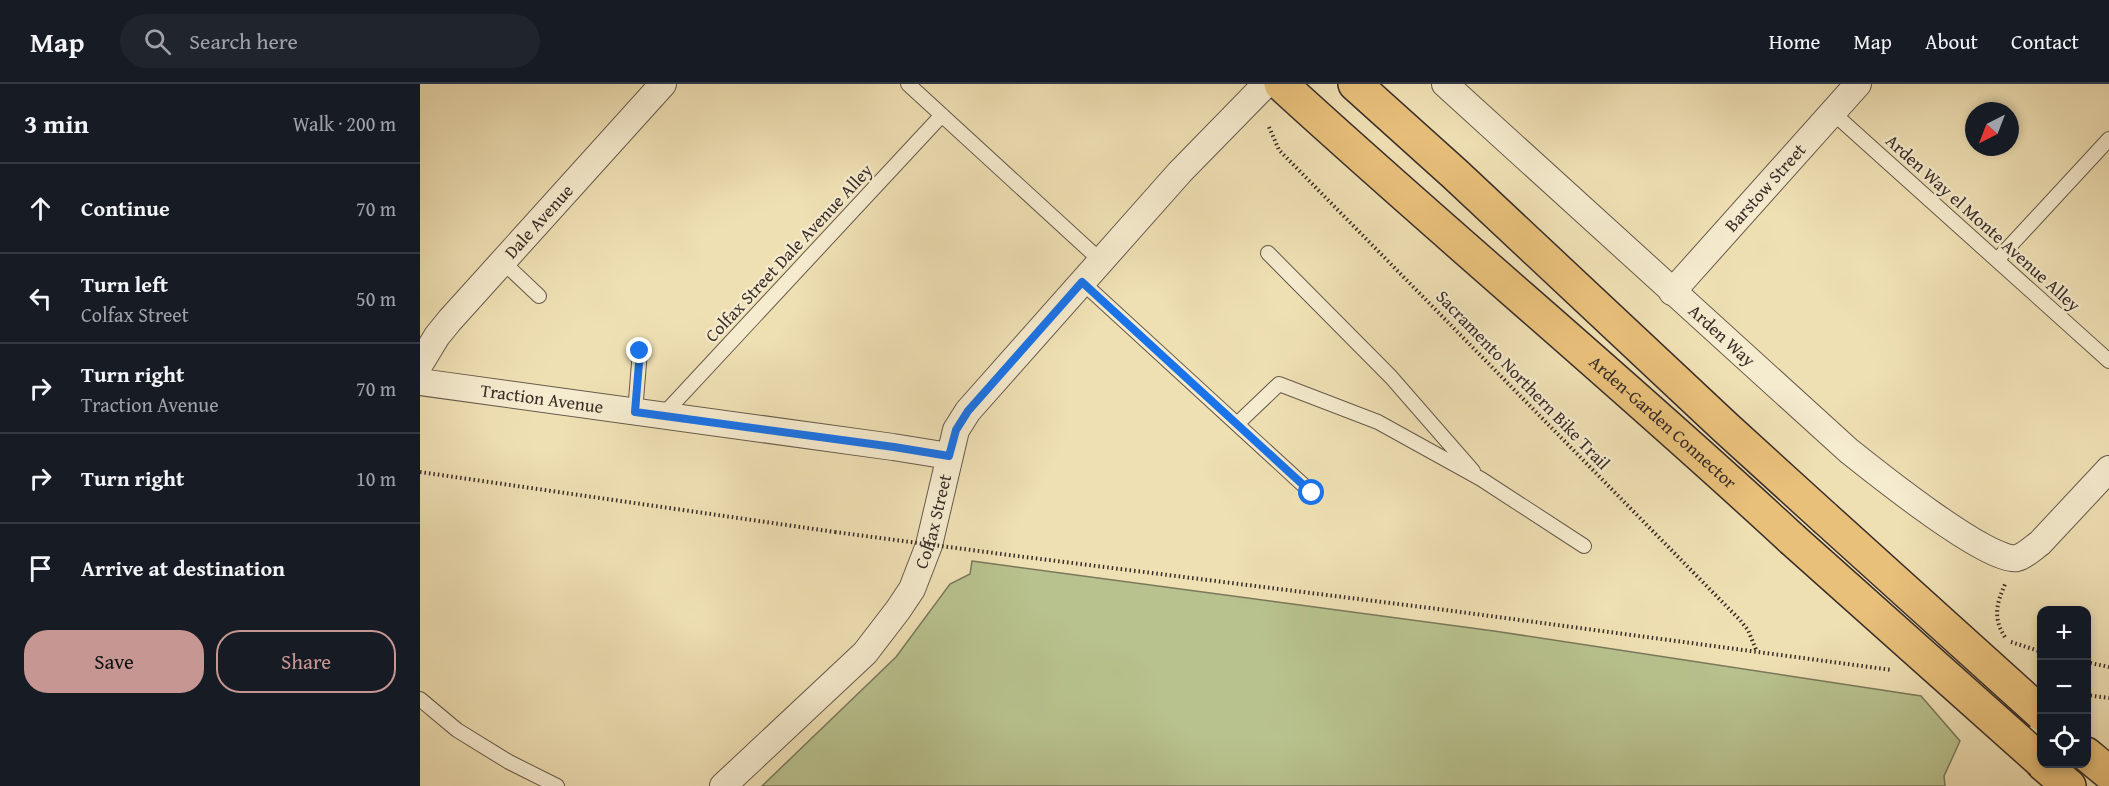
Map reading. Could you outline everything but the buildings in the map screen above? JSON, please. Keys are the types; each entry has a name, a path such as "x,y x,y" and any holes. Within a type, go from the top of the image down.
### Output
{"main road":[{"name":"Arden-Garden Connector","path":"1281,84 1459,244 1690,445 2037,759"},
{"name":"Arden-Garden Connector","path":"1355,84 1455,174 1717,420 2037,709"},
{"path":"2091,758 2109,773"},
{"name":"Arden-Garden Connector","path":"2048,768 2069,786"}],"street":[{"name":"Dale Avenue","path":"420,364 444,328 663,84"},
{"name":"Colfax Street","path":"723,786 865,653 912,589 929,545 956,430 964,416 1180,172 1266,84"},
{"name":"Arden Way","path":"1445,84 1827,432 1881,477 1969,538 2005,557 2016,558"},
{"name":"Barstow Street","path":"1672,292 1858,84"},
{"name":"Traction Avenue","path":"420,382 949,456"},
{"path":"2016,558 2029,552 2040,543 2109,469"}],"lane":[{"path":"908,84 1101,261"},
{"name":"Arden Way el Monte Avenue Alley","path":"1832,112 2109,361"},
{"name":"Colfax Street Dale Avenue Alley","path":"662,416 942,115"},
{"path":"1997,260 2109,139"},
{"path":"1268,253 1391,377 1480,479"},
{"path":"503,262 539,296"},
{"path":"1082,282 1312,493"},
{"path":"635,412 640,351"},
{"path":"1237,424 1279,384 1378,422 1480,479 1584,546"},
{"path":"420,699 457,730 509,762 557,786"}],"path":[{"name":"Sacramento Northern Bike Trail","path":"1269,128 1278,150 1740,620 1748,630 1758,653"},
{"path":"420,472 835,532 1902,671"},
{"path":"2016,558 1997,607 1999,625 2007,639 2037,650"},
{"path":"2091,663 2109,667"},
{"path":"2091,696 2109,698"}],"green space":[{"path":"972,561 1494,631 1921,696 1960,741 1944,776 1945,786 762,786 896,657 950,584 970,574"}],"route":[{"path":"640,351 635,412 949,456 961,420 1082,282 1312,493"}]}
